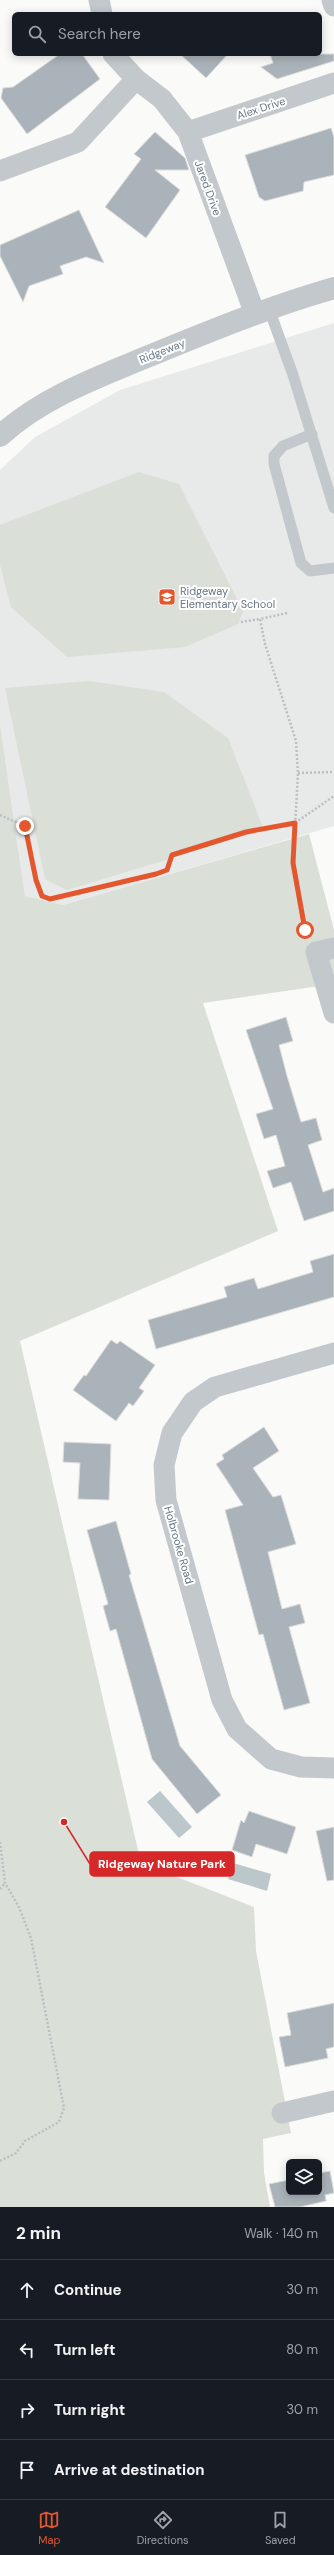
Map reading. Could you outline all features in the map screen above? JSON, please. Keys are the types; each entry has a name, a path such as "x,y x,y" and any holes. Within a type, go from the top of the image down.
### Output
{"street":[{"path":"99,0 102,12"},
{"path":"332,0 334,6"},
{"name":"Jared Drive","path":"116,56 136,79 162,99 188,132 262,311"},
{"path":"0,171 78,142 136,79"},
{"name":"Alex Drive","path":"188,132 334,83"},
{"name":"Ridgeway","path":"0,436 12,425 77,386 262,311 330,293"},
{"path":"325,950 334,1013"},
{"name":"Holbrooke Road","path":"334,1353 215,1387 193,1402 172,1432 164,1465 166,1500 222,1700 237,1729 271,1759 301,1767 334,1768"},
{"path":"282,2113 334,2101"}],"lane":[{"path":"262,311 312,434 334,508"},
{"path":"312,434 283,446 274,456 274,464 301,563 310,571 334,568"}],"path":[{"path":"241,622 260,620 287,613"},
{"path":"260,620 265,644 296,741 298,773 293,863 305,930 325,950"},
{"path":"298,773 332,772"},
{"path":"0,815 25,826 36,880 42,896 50,899 156,874 167,870 172,855 246,832 295,823 334,796"},
{"path":"0,1842 5,1883 19,1907 31,1938 64,2108 59,2122 25,2141 16,2153 0,2161"},
{"path":"0,1889 5,1883"}],"shaded area":[{"name":"Ridgeway Elementary School","path":"334,323 334,826 63,905 25,896 0,724 0,470 35,437 120,390"},
{"path":"139,472 179,484 243,611 238,624 185,647 67,657 11,607 0,565 0,525"},
{"path":"89,681 164,692 228,738 264,830 67,890 45,879 5,688"},
{"path":"0,724 25,896 63,905 309,834 334,930 334,984 203,1003 278,1231 20,1341 141,1863 254,1907 256,1951 291,2133 263,2139 264,2173 270,2207 0,2207"},
{"path":"160,1791 192,1827 179,1838 147,1802"},
{"path":"233,1863 271,1874 267,1891 228,1879"}],"building":[{"path":"322,54 334,54 334,61 277,79 261,67 273,63 271,56 322,56"},
{"path":"57,56 83,56 100,79 27,134 1,98 3,88 13,87"},
{"path":"182,56 226,56 206,78"},
{"path":"331,128 334,137 334,175 304,182 303,191 265,201 259,197 245,155"},
{"path":"155,132 185,158 189,170 155,170 180,190 146,238 105,207 141,159 134,154"},
{"path":"79,210 104,263 86,257 60,266 63,274 29,286 23,302 0,256 0,245"},
{"path":"286,1017 293,1041 279,1045 287,1076 301,1122 316,1118 322,1140 308,1145 323,1192 334,1188 334,1211 304,1221 291,1182 273,1188 267,1171 285,1166 276,1135 264,1139 256,1114 273,1109 246,1030"},
{"path":"334,1254 334,1297 156,1349 148,1320 227,1297 224,1287 254,1278 258,1289 313,1272 310,1261"},
{"path":"111,1340 117,1344 120,1341 155,1365 139,1388 144,1391 133,1406 129,1403 116,1421 73,1390 84,1375 86,1376"},
{"path":"264,1427 279,1451 253,1468 273,1497 281,1495 296,1544 268,1552 282,1609 300,1604 305,1623 289,1627 310,1703 284,1710 263,1634 259,1635 225,1510 243,1505 216,1464 224,1459 222,1455"},
{"path":"64,1442 111,1444 109,1500 78,1499 80,1463 63,1462"},
{"path":"116,1521 131,1574 129,1575 180,1746 221,1795 197,1814 152,1759 116,1629 110,1631 103,1606 108,1604 87,1530"},
{"path":"249,1811 296,1827 287,1854 256,1844 252,1857 232,1850 241,1820 244,1823"},
{"path":"334,1827 334,1880 327,1881 316,1831"},
{"path":"334,2003 334,2047 326,2049 328,2058 285,2067 279,2037 291,2035 287,2013"},
{"path":"330,2171 334,2193 325,2195 326,2201 300,2207 275,2207 269,2184 286,2181 286,2195 322,2195 322,2172"}],"place":[{"name":"Ridgeway Elementary School","path":"167,597"},
{"name":"Ridgeway Nature Park","path":"64,1822"}],"route":[{"path":"25,826 33,855 36,880 42,896 50,899 81,893 156,874 167,870 172,855 246,832 295,823 293,863 305,930"}]}
